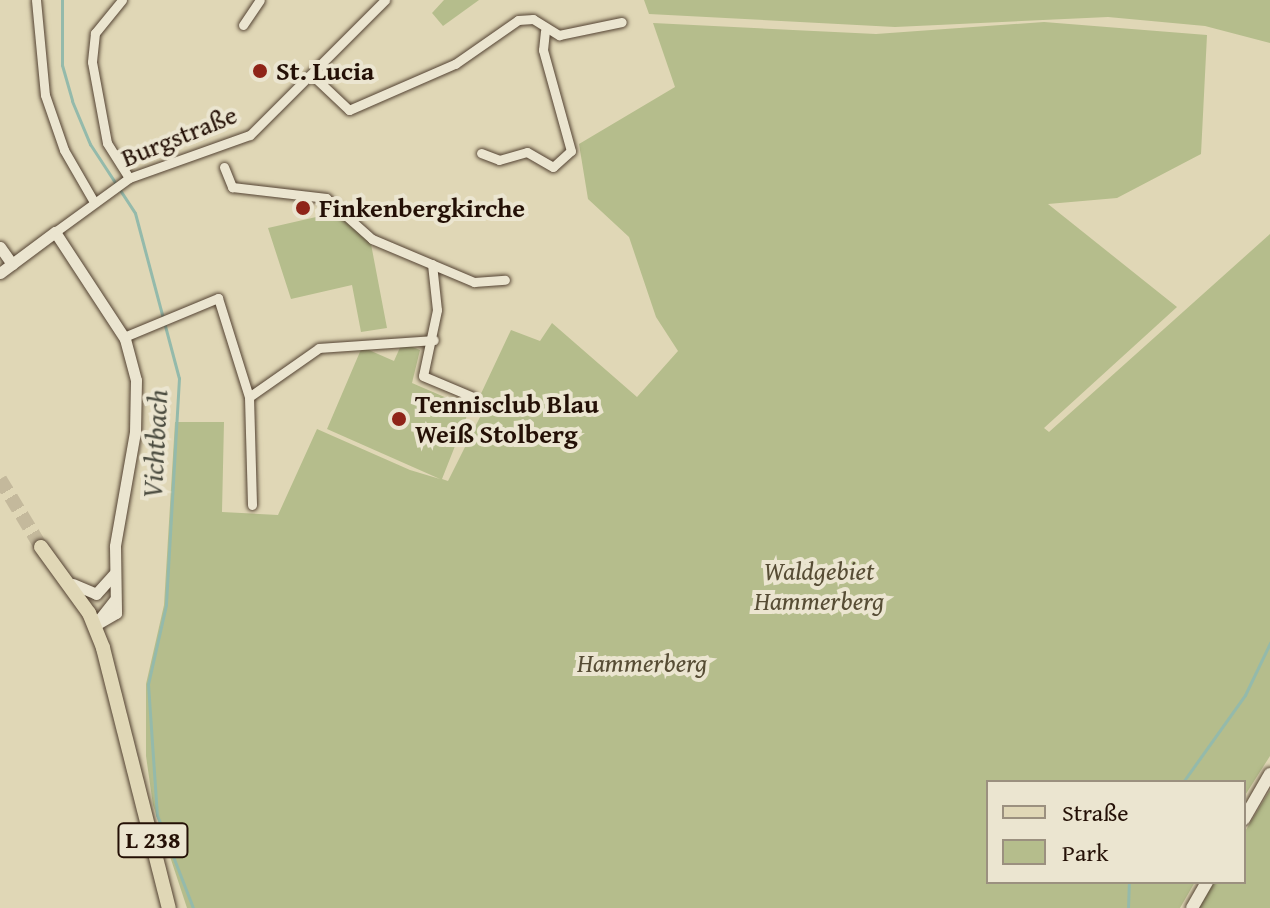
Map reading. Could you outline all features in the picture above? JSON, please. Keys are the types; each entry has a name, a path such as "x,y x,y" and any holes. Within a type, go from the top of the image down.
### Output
{"main road":[{"name":"L 238","path":"41,547 95,625 173,907"},
{"path":"1246,816 1270,774"},
{"path":"1192,908 1206,884"}],"street":[{"path":"36,0 45,95 64,150 94,202"},
{"path":"122,0 95,33 92,62 107,143 123,182"},
{"path":"251,0 243,25 260,0"},
{"name":"Burgstraße","path":"55,232 123,182 250,135 385,0"},
{"path":"312,75 349,110 455,64 518,20 533,19 545,31 559,35 622,22"},
{"path":"481,153 499,160 527,152 553,167 571,151 543,50 545,31"},
{"path":"224,167 232,187 249,192 326,198 372,239 474,282 505,280"},
{"path":"0,273 55,232 124,337 136,380 135,432 115,573 114,601 95,625"},
{"path":"0,247 12,264"},
{"path":"432,264 434,340 423,376 473,397"},
{"path":"124,337 218,298 249,397 252,505"},
{"path":"249,397 319,348 434,340"},
{"path":"63,576 96,594 115,573"}],"green space":[{"path":"444,0 479,0 443,26 432,13"},
{"path":"644,0 1270,0 1270,43 1205,26 1108,17 895,27 649,14"},
{"name":"Waldgebiet Hammerberg","path":"1044,22 1207,35 1201,154 1117,198 1048,204 1177,307 1044,428 1049,432 1270,234 1270,756 1246,794 1246,780 986,780 986,884 1194,884 1180,908 187,908 153,805 146,756 146,684 164,605 175,422 224,422 222,512 278,515 317,429 410,470 440,479 327,429 362,347 394,361 402,343 420,350 412,383 470,408 442,479 448,481 483,411 478,400 511,330 540,341 552,323 637,397 678,351 656,317 629,237 588,199 579,144 675,87 653,23 876,34"},
{"path":"338,212 371,244 387,328 361,332 352,285 291,299 268,228"},
{"path":"1270,790 1270,908 1199,908 1213,884 1246,884 1246,830"}],"waterway":[{"name":"Vichtbach","path":"62,0 62,65 72,101 90,144 135,213 179,378 166,605 148,684 157,815 193,908"},
{"path":"1184,780 1245,695 1270,643"},
{"path":"1128,908 1129,884"}],"tunnel":[{"path":"0,479 41,547"}],"place":[{"name":"St. Lucia","path":"260,71"},
{"name":"Finkenbergkirche","path":"303,208"},
{"name":"Tennisclub Blau Weiß Stolberg","path":"399,419"}],"park label":[{"name":"Hammerberg","path":"642,663"}]}
